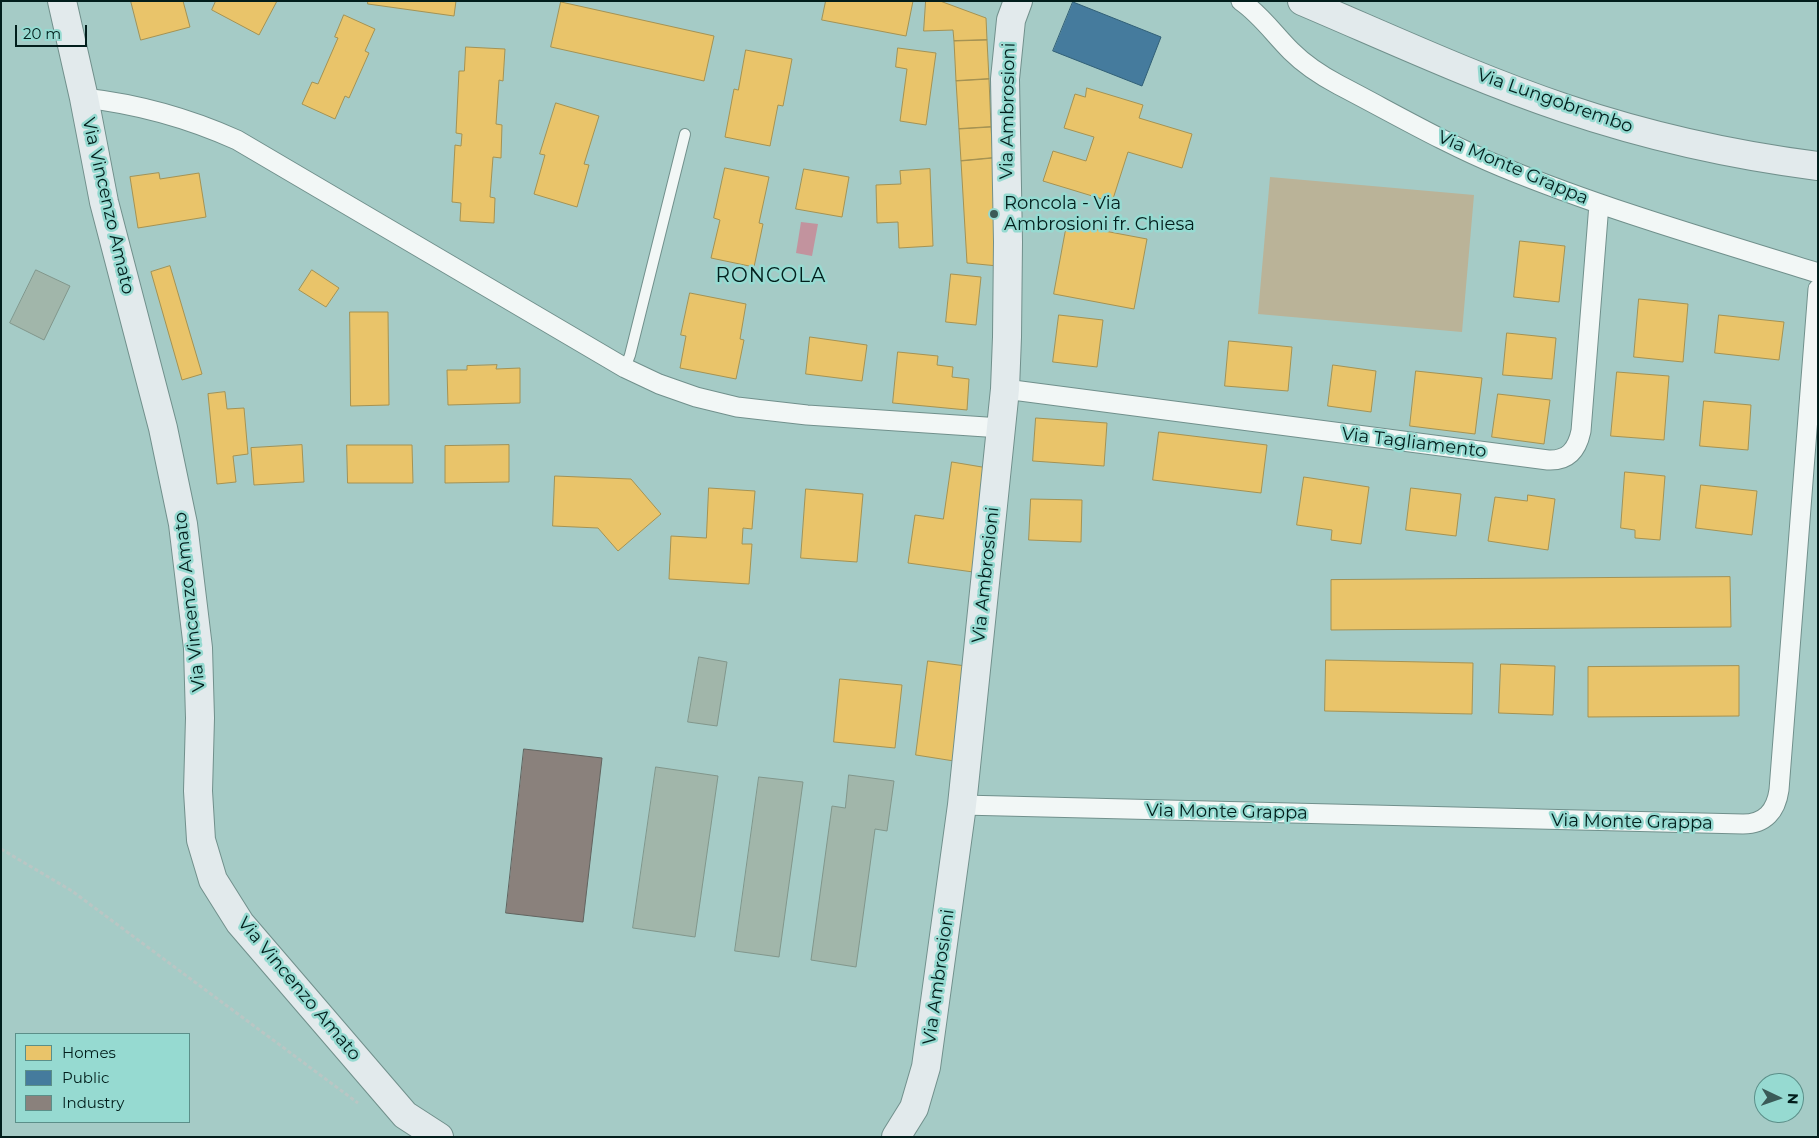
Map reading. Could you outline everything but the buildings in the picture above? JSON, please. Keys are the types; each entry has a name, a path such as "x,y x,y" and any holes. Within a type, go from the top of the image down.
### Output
{"street":[{"name":"Via Vincenzo Amato","path":"62,1 84,98 106,210 166,443 183,524 198,648 200,718 198,791 201,840 213,880 240,923 410,1126 439,1137"},
{"name":"Via Monte Grappa","path":"1241,1 1261,18 1292,52 1331,81 1499,166 1599,204 1818,273"},
{"name":"Via Lungobrembo","path":"1302,1 1508,88 1584,114 1689,144 1758,158 1818,166"},
{"name":"Via Ambrosioni","path":"896,1137 914,1108 926,1067 962,805 1005,389 1008,337 1008,242 1005,87 1009,34 1014,2"},
{"path":"84,98 131,104 176,116 246,144 625,368 659,384 696,397 737,407 807,415 1001,428"},
{"name":"Via Tagliamento","path":"1005,389 1548,460 1560,459 1572,454 1581,431 1599,204"},
{"name":"Via Monte Grappa","path":"962,805 1743,824 1757,823 1763,820 1776,805 1779,790 1818,289"}],"lane":[{"path":"625,368 630,355 686,134"}],"path":[{"path":"1,849 72,891 359,1103"}],"shaded area":[{"path":"1270,177 1474,195 1462,332 1258,314"},
{"path":"801,222 818,224 812,256 796,253"}],"place":[{"name":"Roncola - Via Ambrosioni fr. Chiesa","path":"994,214"}],"district":[{"name":"RONCOLA","path":"771,276"}]}
